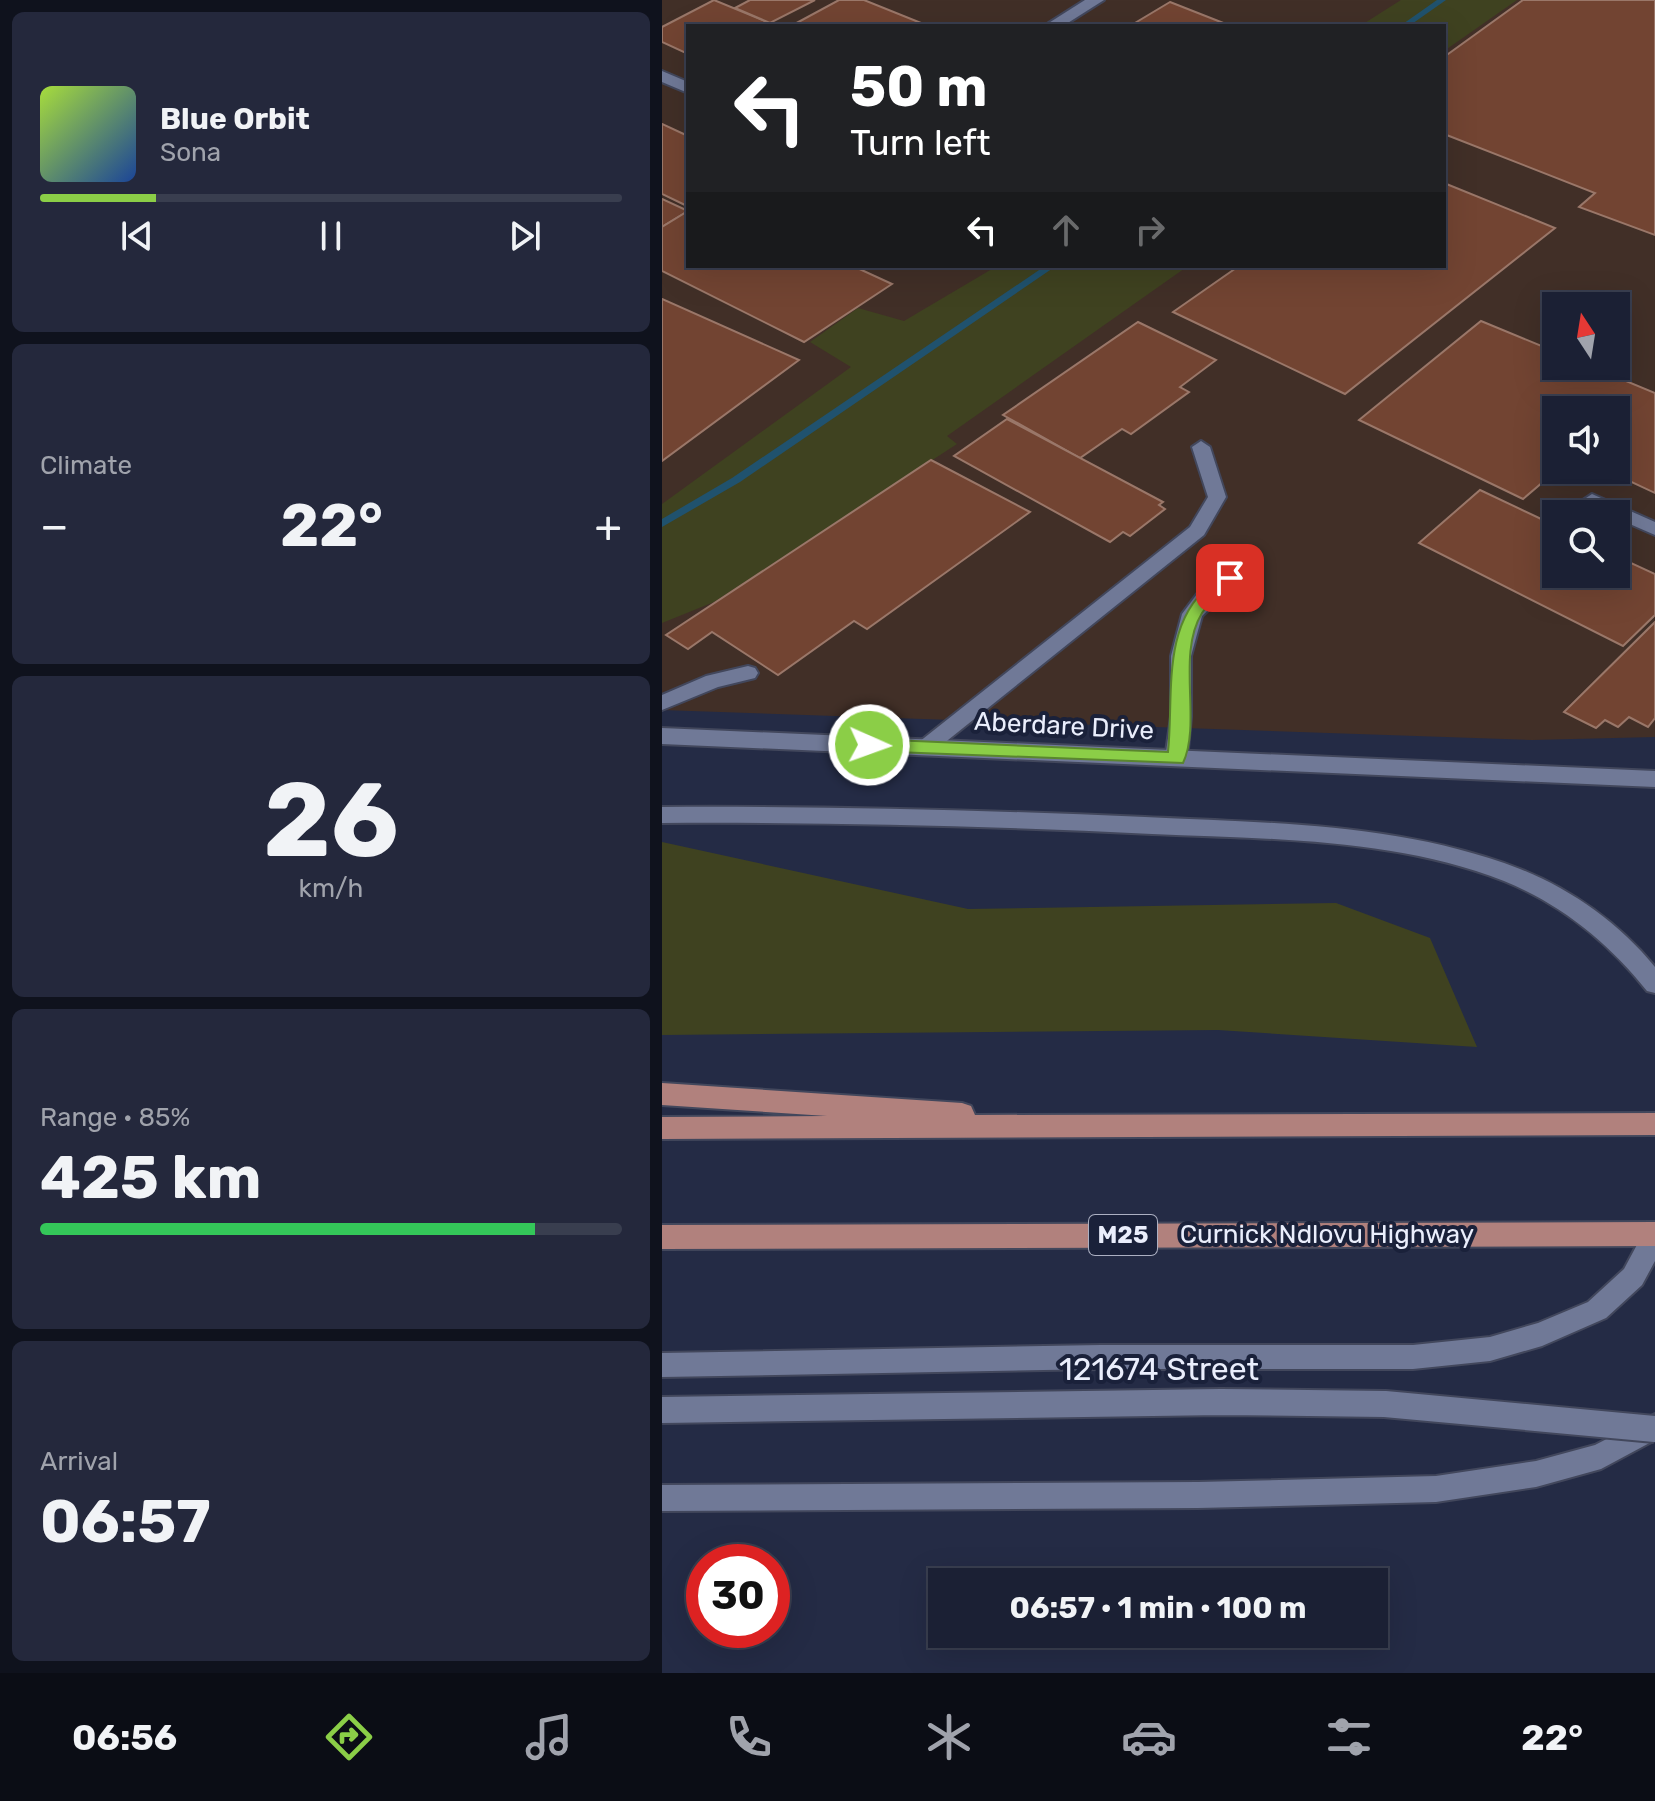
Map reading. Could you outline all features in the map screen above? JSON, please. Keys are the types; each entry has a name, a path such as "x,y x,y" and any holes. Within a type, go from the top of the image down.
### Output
{"main road":[{"path":"662,1094 903,1108 1052,1128"},
{"path":"662,1128 1655,1124"},
{"name":"Curnick Ndlovu Highway","path":"662,1237 1655,1235"}],"street":[{"path":"1055,24 1096,0"},
{"path":"662,76 686,87"},
{"name":"Aberdare Drive","path":"662,736 1655,779"}],"lane":[{"path":"926,747 1197,531 1217,497 1201,447"},
{"path":"1630,517 1655,529"},
{"path":"1176,759 1181,717 1181,656 1192,614 1204,599 1230,578"},
{"path":"662,703 713,681 748,673"},
{"path":"662,815 968,816 1275,832 1383,842 1513,876 1579,911 1635,958 1655,984"},
{"path":"662,1365 1101,1357 1413,1357 1490,1349 1542,1334 1597,1310 1633,1277 1655,1235"},
{"name":"121674 Street","path":"662,1410 1221,1402 1385,1404 1655,1428"},
{"path":"662,1498 1182,1495 1436,1489 1536,1474 1601,1456 1655,1428"}],"shaded area":[{"path":"662,0 1655,0 1655,737 1532,740 662,710"}],"green space":[{"path":"1401,0 1517,0 1446,50 1446,24 1363,24"},
{"path":"994,268 1185,268 947,436 957,444 714,602 662,623 662,504 851,367 810,342 858,308 904,321"},
{"path":"662,842 968,909 1336,903 1430,938 1477,1047 1218,1030 662,1035"}],"building":[{"path":"714,0 772,24 686,24 686,53 662,42 662,27"},
{"path":"750,0 815,0 770,23 735,8"},
{"path":"839,0 864,0 924,24 795,24"},
{"path":"1523,0 1655,0 1655,235 1579,207 1595,193 1446,135 1446,56"},
{"path":"1170,2 1226,24 1133,24"},
{"path":"662,124 686,135 686,204 662,194"},
{"path":"1446,184 1555,228 1345,394 1173,312 1236,268 1446,268"},
{"path":"662,199 686,210 686,212 662,227"},
{"path":"686,212 686,268 857,268 892,284 804,342 662,271 662,227"},
{"path":"662,299 799,360 662,461"},
{"path":"1481,321 1542,346 1542,380 1624,380 1655,393 1655,493 1630,481 1630,396 1542,396 1542,483 1523,499 1359,420"},
{"path":"1138,322 1216,360 1180,387 1189,392 1131,434 1122,429 1080,458 1003,415"},
{"path":"1007,419 1163,502 1159,505 1165,509 1130,536 1123,532 1110,542 954,456"},
{"path":"931,460 1030,512 867,629 854,621 778,675 712,632 688,649 666,635"},
{"path":"1480,490 1542,519 1542,588 1630,588 1630,562 1655,574 1655,615 1623,646 1419,543"},
{"path":"1655,622 1655,718 1648,727 1629,717 1618,727 1605,720 1596,728 1564,712"}],"waterway":[{"path":"1407,24 1442,0"},
{"path":"662,524 736,480 1048,268"}],"route":[{"path":"869,745 1176,759 1181,717 1181,656 1192,614 1204,599 1230,578"}]}
